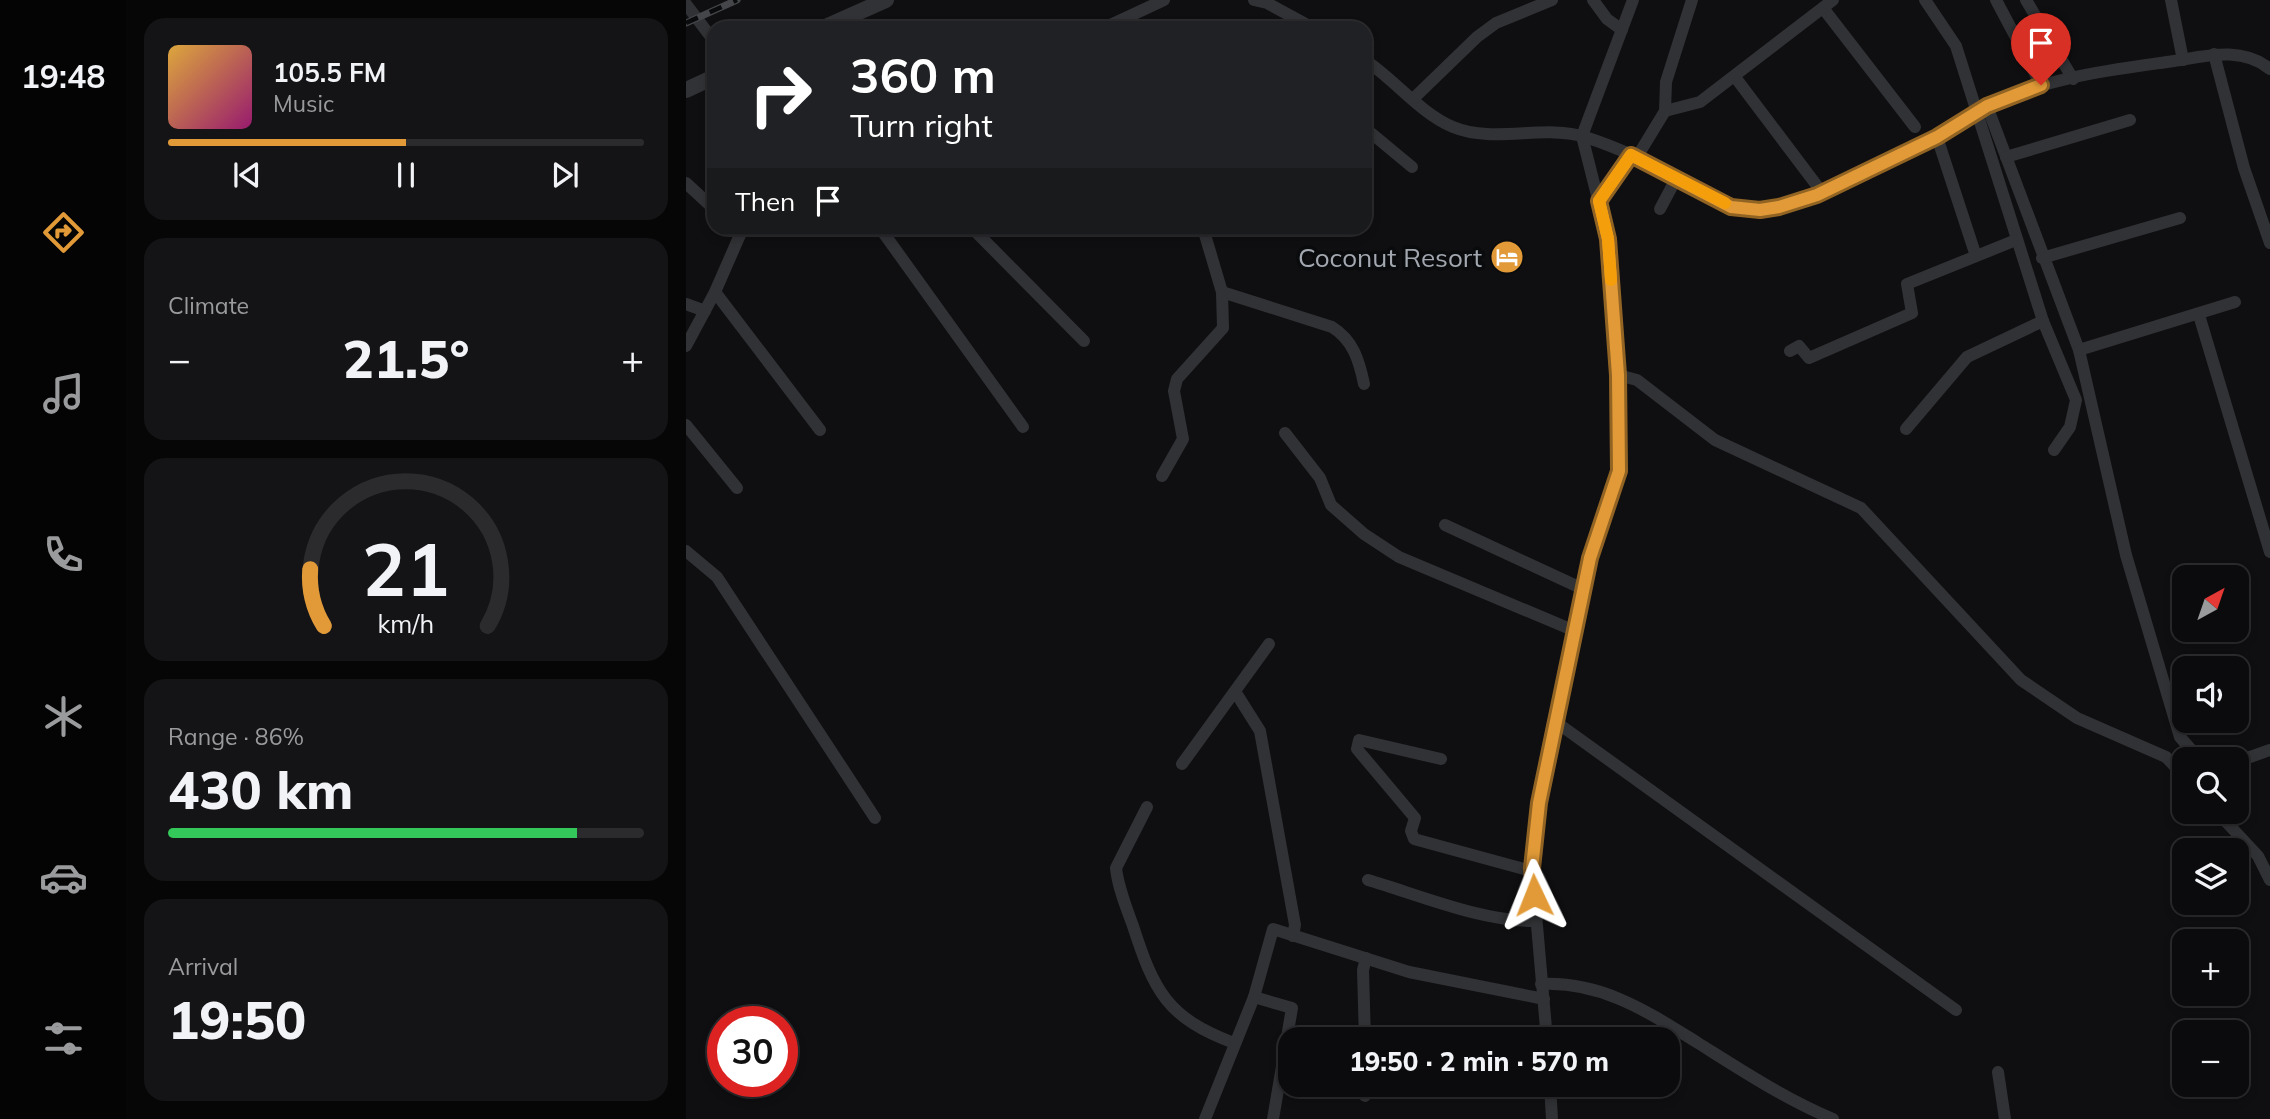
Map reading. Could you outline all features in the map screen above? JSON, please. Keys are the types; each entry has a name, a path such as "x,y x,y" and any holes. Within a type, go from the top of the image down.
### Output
{"street":[{"path":"839,21 886,0"},
{"path":"1119,21 1164,0"},
{"path":"1254,0 1267,3 1299,21"},
{"path":"1414,99 1477,37 1496,23 1552,0"},
{"path":"1592,0 1607,19 1622,30"},
{"path":"1545,1027 1532,868 1539,803 1583,589 1619,471 1618,375 1608,239 1582,135 1633,0"},
{"path":"1599,201 1665,111 1666,82 1692,0"},
{"path":"1925,0 1956,46 2043,321 2077,405 2070,426 2054,450"},
{"path":"1996,0 2041,85"},
{"path":"2026,0 2073,79"},
{"path":"2171,0 2183,60"},
{"path":"686,4 707,32"},
{"path":"1665,111 1700,102 1828,4 1915,127"},
{"path":"1372,66 1438,120 1457,128 1487,133 1582,135 1634,156 1731,207 1760,210 1817,195 1937,137 1987,106 2041,85 2214,54 2260,61 2270,69"},
{"path":"2214,54 2244,168 2270,243"},
{"path":"1735,76 1818,187"},
{"path":"686,90 707,81"},
{"path":"1987,106 2042,258 2080,350 2126,555 2180,737 2189,747"},
{"path":"2006,157 2130,120"},
{"path":"1372,134 1412,167"},
{"path":"1937,137 1974,250"},
{"path":"1660,209 1677,177"},
{"path":"686,183 707,202"},
{"path":"2042,258 2180,219"},
{"path":"686,346 715,292 740,235"},
{"path":"885,235 1023,427"},
{"path":"979,235 1084,341"},
{"path":"1161,476 1183,439 1174,391 1177,379 1223,328 1222,292 1205,235"},
{"path":"1790,351 1799,346 1809,358 1912,313 1906,284 2016,240"},
{"path":"715,292 820,430"},
{"path":"1222,292 1332,327 1343,334 1352,344 1364,384"},
{"path":"2080,350 2235,302"},
{"path":"686,304 705,311"},
{"path":"2199,315 2270,552"},
{"path":"1906,429 1967,357 2043,321"},
{"path":"1618,375 1637,380 1715,440 1861,508 2021,680 2077,718 2166,757 2172,763"},
{"path":"686,425 737,488"},
{"path":"1285,433 1320,478 1331,505 1364,534 1399,557 1575,631"},
{"path":"1445,525 1583,589"},
{"path":"686,551 717,577 875,818"},
{"path":"1182,764 1269,644"},
{"path":"1236,693 1260,731 1295,925 1293,936"},
{"path":"1556,722 1956,1010"},
{"path":"1441,759 1359,740 1357,748 1415,818 1411,831 1414,839 1524,869 1532,868"},
{"path":"2249,757 2270,750"},
{"path":"1147,807 1116,868 1149,976 1189,1023 1234,1043"},
{"path":"2228,824 2258,856 2270,880"},
{"path":"1367,880 1463,908 1522,921 1536,921"},
{"path":"1205,1119 1254,997 1273,929 1409,972 1544,999"},
{"path":"1365,1027 1363,970 1366,958"},
{"path":"1541,984 1578,985 1604,991 1640,1007 1766,1084 1833,1119"},
{"path":"1254,997 1293,1008 1273,1119"},
{"path":"1998,1072 2005,1119"},
{"path":"1551,1097 1552,1119"}],"railway":[{"path":"686,23 737,0"}],"slow traffic":[{"path":"1611,280 1608,239 1599,201 1631,155 1725,203"}],"place":[{"name":"Coconut Resort","path":"1507,257"}],"route":[{"path":"1534,895 1532,868 1539,803 1590,558 1619,471 1618,375 1608,239 1599,201 1631,155 1710,193 1731,207 1760,210 1779,207 1817,195 1937,137 1987,106 2041,85"}]}
